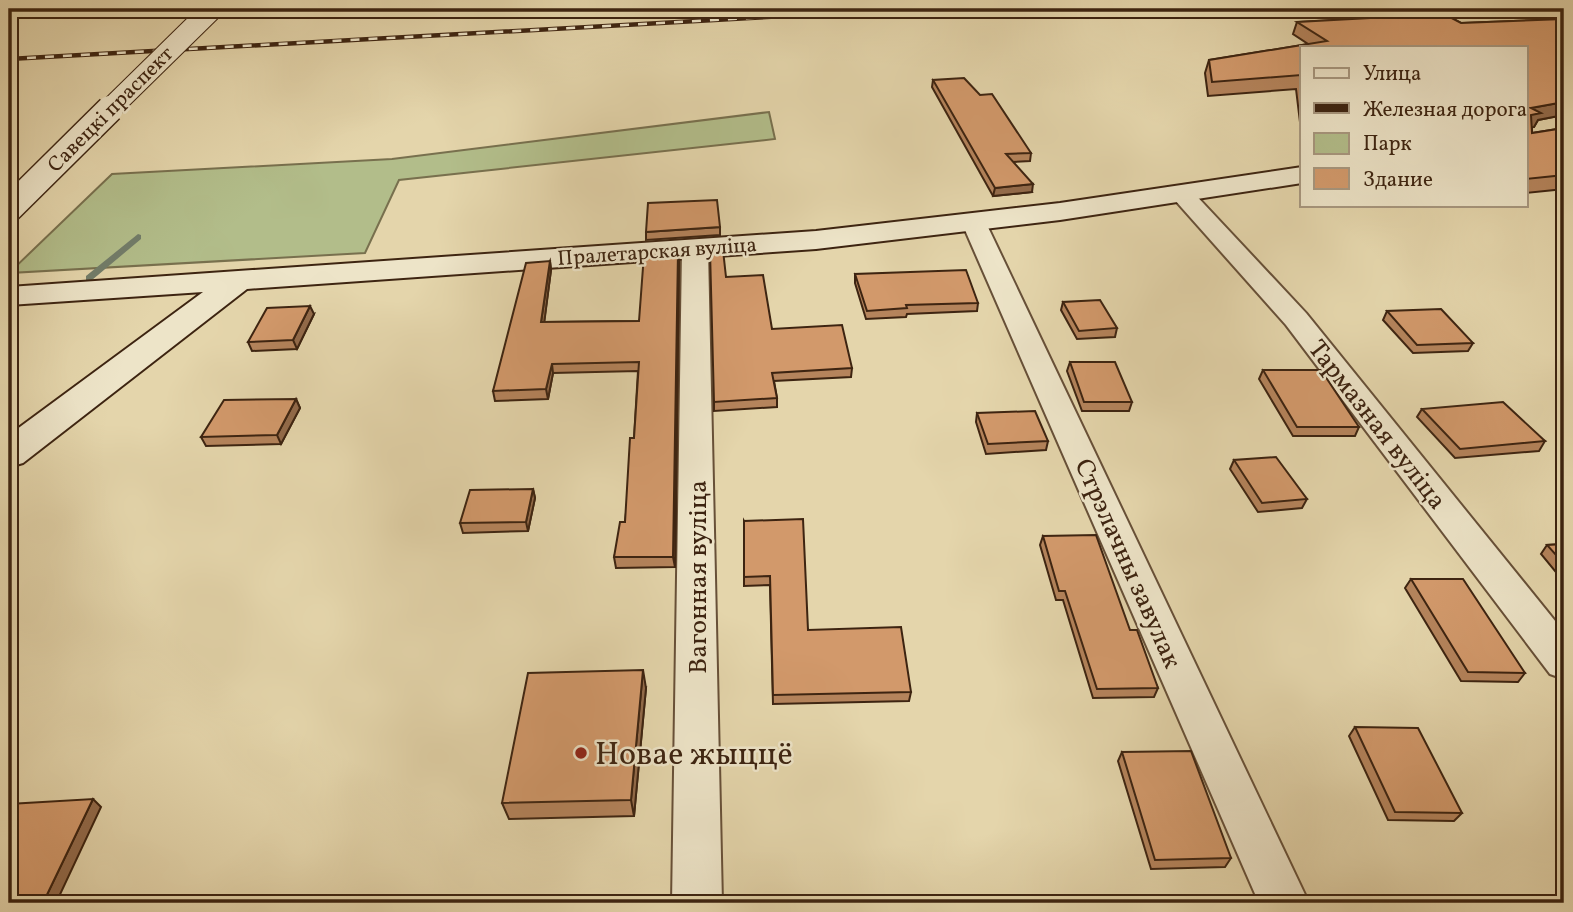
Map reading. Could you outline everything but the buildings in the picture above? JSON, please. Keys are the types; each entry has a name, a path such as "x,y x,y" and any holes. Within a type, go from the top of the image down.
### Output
{"main road":[{"name":"Савецкі праспект","path":"9,209 212,9"},
{"name":"Пралетарская вуліца","path":"9,296 236,282 481,262 695,250 974,223 1300,175"},
{"path":"9,454 236,282"}],"street":[{"name":"Тармазная вуліца","path":"1182,194 1296,319 1564,662"},
{"name":"Стрэлачны завулак","path":"974,223 1284,903"},
{"name":"Вагонная вуліца","path":"695,250 697,903"}],"green space":[{"path":"769,112 775,139 399,180 365,253 9,273 112,174 392,159"}],"waterway":[{"path":"89,278 138,237"}],"railway":[{"path":"9,12 128,9"},
{"path":"9,59 913,9"}],"place":[{"name":"Новае жыццё","path":"581,753"}]}
